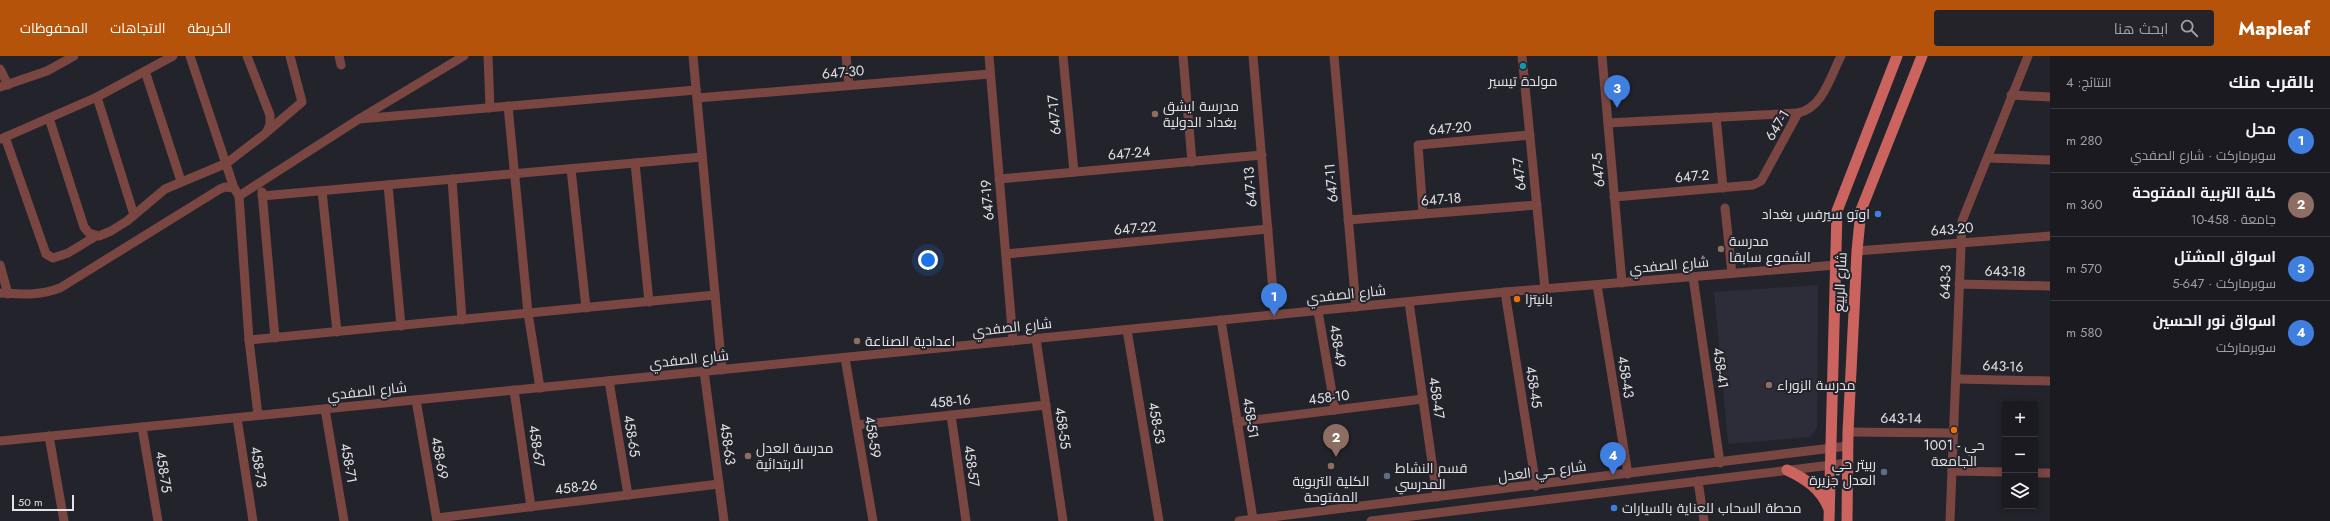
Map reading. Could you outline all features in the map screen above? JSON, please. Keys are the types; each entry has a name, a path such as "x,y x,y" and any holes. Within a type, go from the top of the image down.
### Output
{"main road":[{"name":"شارع الربيع","path":"1829,516 1837,210 1897,56"},
{"name":"شارع الربيع","path":"1847,521 1848,432 1857,251 1861,210 1922,56"},
{"path":"1787,470 1816,489 1825,499 1829,516"}],"street":[{"path":"0,69 4,86 47,71 74,56"},
{"path":"173,56 159,59 145,71 97,98 3,138 46,254 53,258 68,253 96,236 111,231 158,194 181,181 213,170 227,163 266,133 302,102 290,56"},
{"path":"190,56 227,163 234,188 239,196 249,340 258,415"},
{"path":"247,56 270,115 270,125 266,133"},
{"path":"239,196 359,119 464,56"},
{"path":"488,56 490,108"},
{"path":"693,56 722,370"},
{"path":"846,56 849,86"},
{"name":"647-19","path":"989,56 1013,341"},
{"name":"647-17","path":"1063,56 1074,172"},
{"path":"1182,56 1192,162"},
{"name":"647-13","path":"1254,56 1275,315"},
{"name":"647-11","path":"1334,56 1356,307"},
{"name":"647-7","path":"1522,56 1545,289"},
{"name":"647-5","path":"1602,56 1622,282"},
{"name":"647-1","path":"1766,173 1798,113 1813,108 1819,101 1840,56"},
{"name":"643-3","path":"1950,521 1962,221 1988,158 2011,95 2028,56"},
{"path":"145,71 181,181"},
{"name":"647-30","path":"359,119 508,106 849,86 990,74"},
{"path":"2011,95 2050,97"},
{"path":"97,98 134,214"},
{"path":"508,106 528,313 540,388"},
{"path":"1608,123 1798,113"},
{"path":"1716,117 1723,188"},
{"path":"49,118 84,227 89,233 96,236"},
{"name":"647-20","path":"1422,214 1418,146 1530,135"},
{"name":"647-24","path":"999,179 1262,155"},
{"path":"262,196 702,157"},
{"path":"1988,158 2050,160"},
{"path":"635,163 649,302"},
{"path":"572,169 586,308"},
{"name":"647-2","path":"1614,197 1753,185 1761,181 1766,173"},
{"path":"452,179 462,320"},
{"path":"261,182 275,338"},
{"path":"388,185 401,326"},
{"path":"0,265 4,293 28,296 44,294 60,288 225,186 234,188"},
{"path":"322,191 337,332"},
{"name":"647-18","path":"1348,220 1537,205"},
{"path":"1725,208 1732,273"},
{"name":"647-22","path":"1006,254 1268,229"},
{"name":"643-20","path":"1857,251 2050,236"},
{"name":"شارع الصفدي","path":"0,441 1505,292 1836,265"},
{"name":"458-41","path":"1694,277 1720,463"},
{"name":"643-18","path":"1959,284 2050,286"},
{"name":"458-43","path":"1597,285 1628,474"},
{"name":"458-45","path":"1505,292 1536,486"},
{"path":"249,340 715,295"},
{"name":"458-47","path":"1409,302 1438,497"},
{"name":"458-49","path":"1318,311 1335,410"},
{"name":"458-51","path":"1221,320 1253,519"},
{"name":"458-53","path":"1127,330 1159,521"},
{"name":"458-55","path":"1036,339 1063,521"},
{"name":"458-59","path":"845,358 873,521"},
{"name":"458-63","path":"704,372 724,521"},
{"name":"643-16","path":"1956,379 2050,381"},
{"name":"458-65","path":"609,381 628,495"},
{"name":"458-67","path":"514,390 531,507"},
{"name":"458-10","path":"1238,422 1423,399"},
{"name":"458-69","path":"416,400 437,520"},
{"name":"458-16","path":"856,425 1046,405"},
{"name":"458-71","path":"325,409 344,521"},
{"name":"458-57","path":"950,415 966,521"},
{"name":"458-73","path":"237,418 253,521"},
{"name":"458-75","path":"142,427 158,521"},
{"name":"643-14","path":"1848,432 1954,433"},
{"path":"50,436 64,521"},
{"name":"شارع حي العدل","path":"1239,521 1536,486 1848,446"},
{"name":"شارع حي العدل","path":"1371,521 1392,520 1848,463"},
{"path":"1710,464 1714,470 1712,479"},
{"path":"1952,471 2002,472"},
{"path":"2038,473 2050,473"},
{"path":"1575,481 1576,496"},
{"path":"1698,481 1704,521"},
{"name":"458-26","path":"437,520 719,484"}],"shaded area":[{"path":"1818,285 1817,428 1810,437 1728,444 1714,292"}],"place":[{"name":"مولدة تيسير","path":"1523,66"},
{"name":"اسواق المشتل","path":"1617,108"},
{"name":"مدرسة ايشق بغداد الدولية","path":"1155,114"},
{"name":"اوتو سيرفس بغداد","path":"1878,214"},
{"name":"مدرسة الشموع سابقا","path":"1721,249"},
{"name":"بانيتزا","path":"1517,299"},
{"name":"محل","path":"1274,316"},
{"name":"اعدادية الصناعة","path":"857,341"},
{"name":"مدرسة الزوراء","path":"1769,385"},
{"name":"1001 - حي الجامعة","path":"1954,430"},
{"name":"مدرسة العدل الابتدائية","path":"748,456"},
{"name":"كلية التربية المفتوحة","path":"1336,457"},
{"name":"الكلية التربوية المفتوحة","path":"1331,466"},
{"name":"ربيتر حي العدل جزيرة","path":"1884,472"},
{"name":"اسواق نور الحسين","path":"1613,475"},
{"name":"قسم النشاط المدرسي","path":"1387,476"},
{"name":"محطة السحاب للعناية بالسيارات","path":"1614,508"}]}
